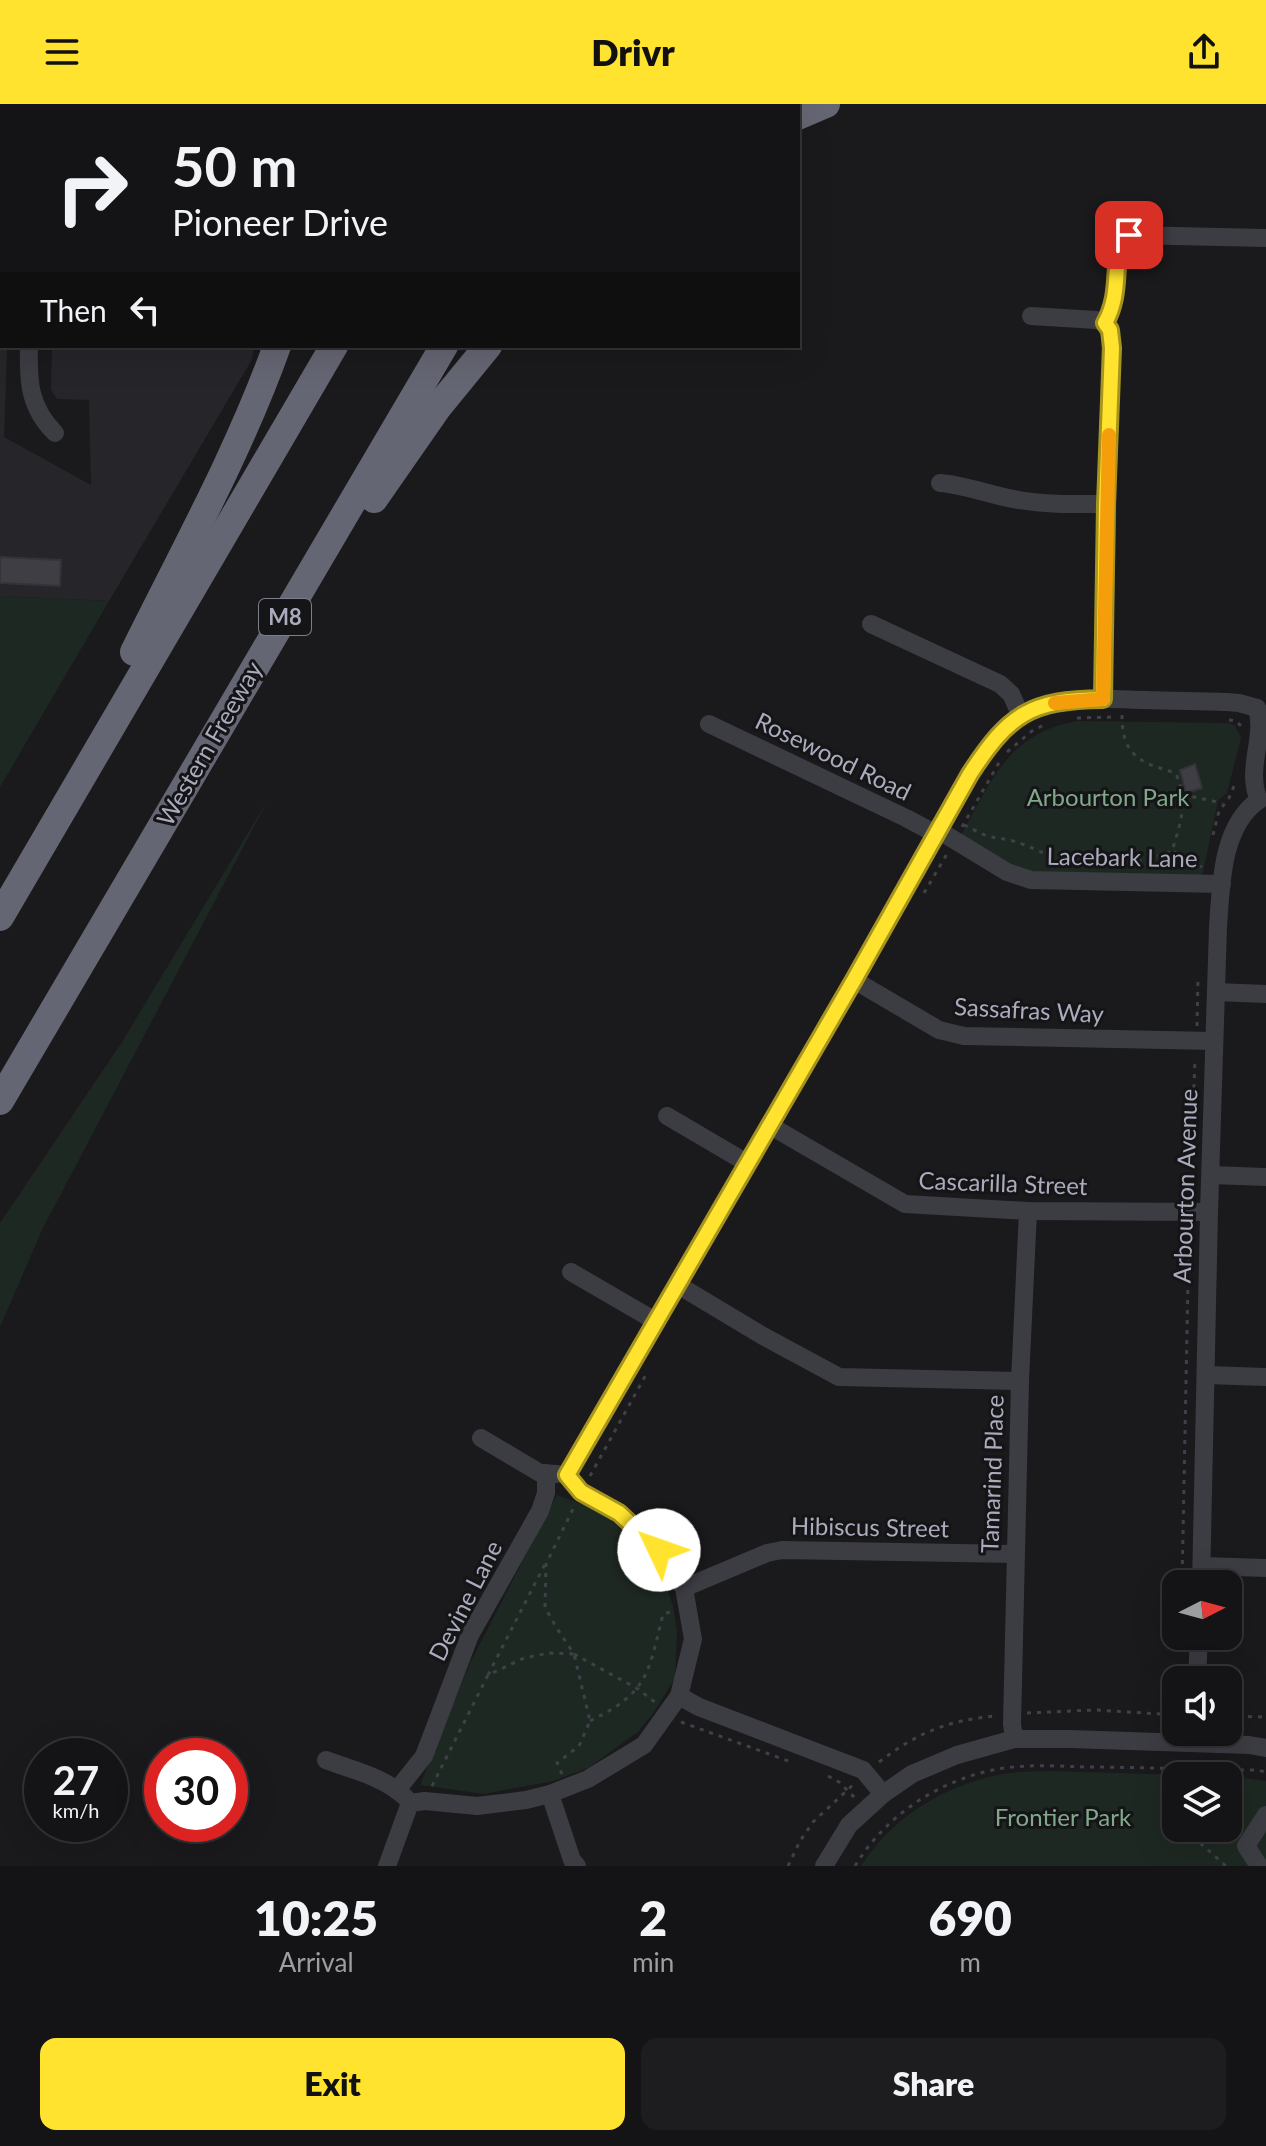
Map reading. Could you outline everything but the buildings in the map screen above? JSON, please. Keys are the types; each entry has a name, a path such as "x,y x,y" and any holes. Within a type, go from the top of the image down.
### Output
{"highway":[{"path":"800,115 826,104"},
{"path":"29,869 234,450 276,348"},
{"path":"0,917 333,348"},
{"name":"Western Freeway","path":"0,1101 443,348"},
{"path":"126,888 342,545 438,407 486,348"}],"street":[{"path":"1105,323 1115,298 1119,248 1123,238 1129,235 1266,238"},
{"path":"1031,316 1088,318 1105,323 1110,330 1112,348 1106,504 1115,705"},
{"path":"29,348 32,398 41,418 55,433"},
{"path":"940,483 1019,500 1106,504"},
{"path":"871,624 1000,684 1011,694 1021,716"},
{"path":"567,1475 854,980 948,829 970,774 996,736 1021,716 1065,701 1115,705 1262,702 1264,736 1255,789 1262,802"},
{"name":"Rosewood Road","path":"709,724 892,811 948,829"},
{"name":"Arbourton Avenue","path":"1202,1570 1209,1212 1222,884 1236,825 1250,806 1262,802"},
{"name":"Lacebark Lane","path":"948,829 1007,872 1031,880 1222,884"},
{"name":"Sassafras Way","path":"854,980 939,1030 964,1036 1214,1041"},
{"path":"1216,992 1266,994"},
{"path":"667,1116 747,1163"},
{"name":"Cascarilla Street","path":"769,1125 905,1204 1028,1211 1209,1212"},
{"path":"1211,1175 1266,1177"},
{"name":"Tamarind Place","path":"1014,1739 1015,1554 1028,1211"},
{"path":"571,1272 657,1322"},
{"path":"678,1285 839,1377 1020,1381"},
{"path":"1206,1375 1266,1377"},
{"path":"326,1760 382,1781 411,1798 477,1806 526,1800 588,1779 644,1745 679,1696 693,1639 686,1597 659,1550 619,1513 581,1492 567,1475 540,1473 481,1438"},
{"name":"Devine Lane","path":"387,1866 470,1635 540,1511 546,1493 546,1473"},
{"name":"Hibiscus Street","path":"686,1597 767,1553 782,1550 1015,1554"},
{"path":"1242,1571 1266,1568"},
{"path":"679,1696 699,1707 863,1770 883,1794"},
{"path":"824,1866 849,1825 866,1808 912,1774 957,1755 1014,1739 1162,1738"},
{"path":"1242,1745 1266,1748"},
{"path":"550,1794 572,1860 577,1866"},
{"path":"1259,1866 1246,1846 1266,1815"}],"path":[{"path":"1072,718 1115,705 1129,749 1148,764 1176,774 1181,783 1184,810 1172,851"},
{"path":"1226,719 1236,721 1245,734"},
{"path":"923,895 948,829 1005,753 1046,724"},
{"path":"1183,801 1194,797 1223,803"},
{"path":"948,829 1016,842 1052,856 1097,863 1139,861 1172,851"},
{"path":"1172,851 1207,869"},
{"path":"411,1798 488,1675 581,1492 647,1372"},
{"path":"546,1564 545,1607 574,1654 590,1721 579,1746 557,1763 568,1787"},
{"path":"590,1721 616,1708 638,1689 649,1669 663,1614 686,1597"},
{"path":"488,1675 524,1658 549,1653 574,1654 638,1689 680,1722 795,1763"},
{"path":"1242,1716 1266,1717"},
{"path":"855,1866 883,1828 926,1795 963,1779 998,1769 1033,1766 1178,1767 1266,1772"},
{"path":"823,1773 839,1782 866,1808"},
{"path":"1199,1842 1226,1866"}],"shaded area":[{"path":"52,348 254,348 251,361 109,601 0,596 0,350 7,350 4,437 91,485 89,400 57,399 51,390"}],"green space":[{"path":"0,596 109,601 0,787"},
{"name":"Arbourton Park","path":"1078,721 1235,725 1241,738 1227,793 1218,801 1202,877 1024,872 960,837 1004,762 1018,748 1054,727"},
{"path":"269,798 42,1230 0,1327 0,1223 122,1042"},
{"path":"557,1495 609,1518 661,1570 677,1630 675,1678 638,1732 588,1768 553,1781 484,1794 420,1785 470,1663"},
{"name":"Frontier Park","path":"1020,1772 1162,1774 1162,1842 1242,1842 1242,1778 1266,1781 1266,1866 861,1866 888,1832 922,1806 960,1786"}],"slow traffic":[{"path":"1055,703 1103,699 1109,435"}],"route":[{"path":"659,1550 619,1513 581,1492 567,1475 987,748 1009,725 1035,708 1065,701 1103,699 1112,348 1110,330 1105,323 1115,298 1120,242 1129,235"}]}
